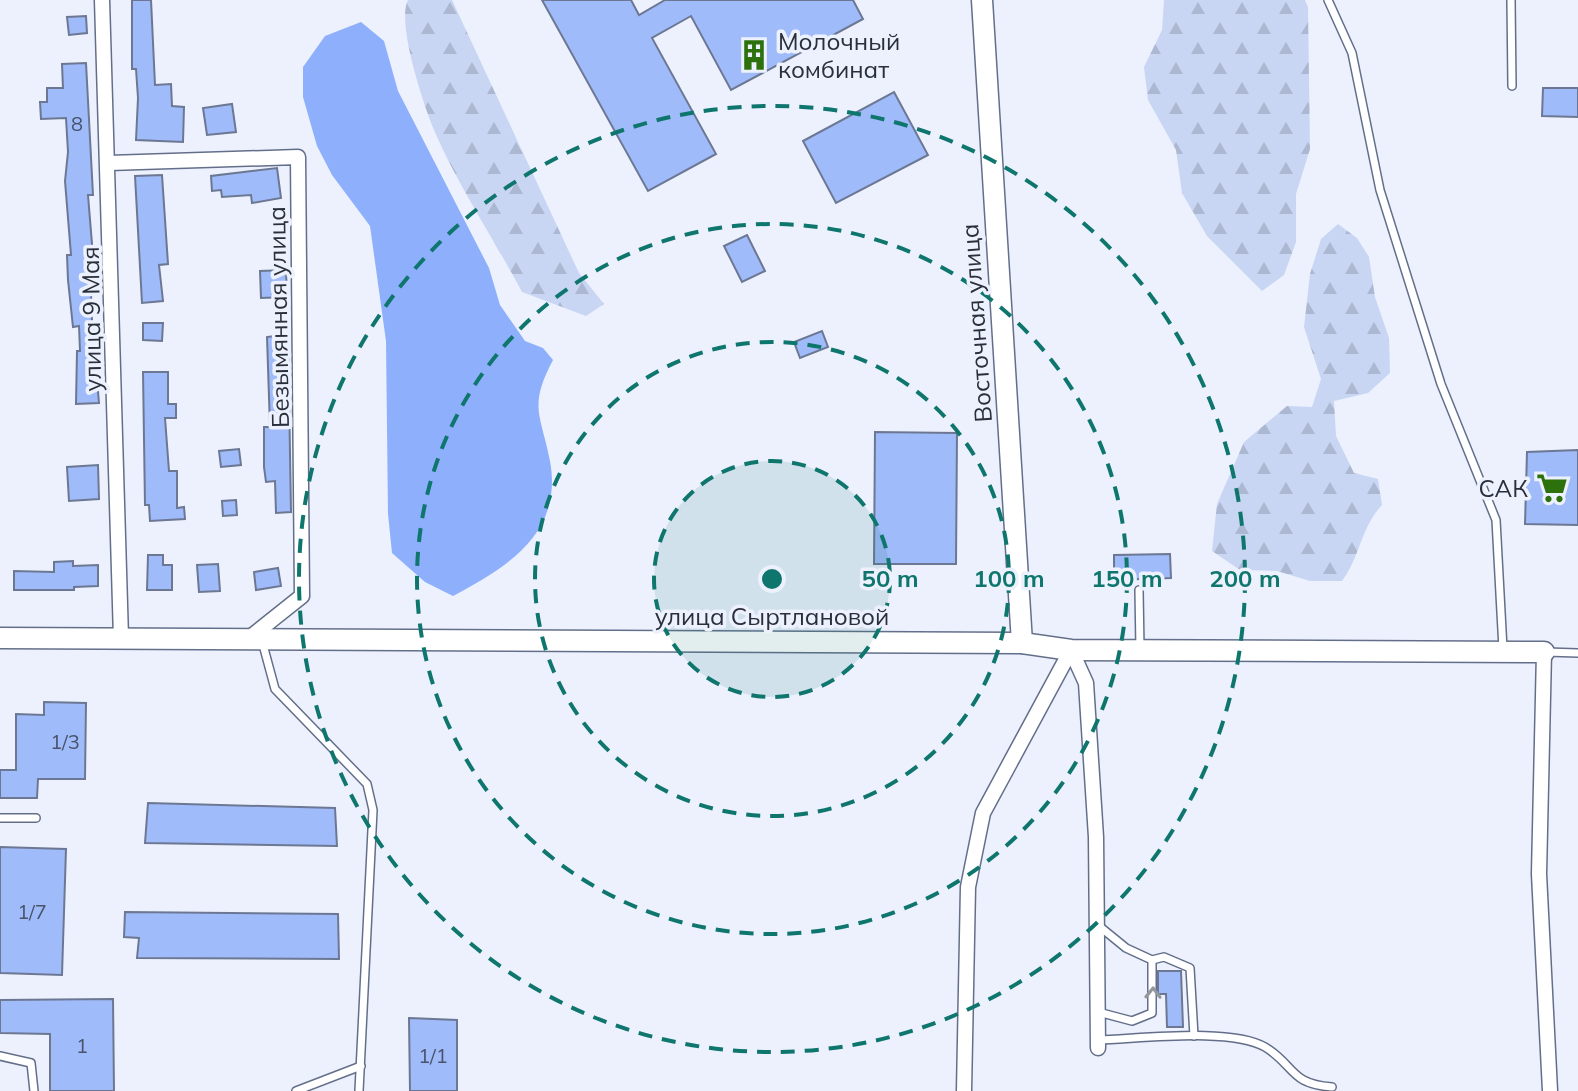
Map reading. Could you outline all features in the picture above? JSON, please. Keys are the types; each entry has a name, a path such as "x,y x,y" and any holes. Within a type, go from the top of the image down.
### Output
{"street":[{"name":"улица 9 Мая","path":"102,0 121,638"},
{"name":"Восточная улица","path":"982,0 1022,643"},
{"name":"Безымянная улица","path":"109,163 298,157 302,596 255,639"},
{"name":"улица Сыртлановой","path":"0,638 1022,643 1071,650 1544,652"},
{"path":"1071,650 1086,683 1096,837 1098,1044"},
{"path":"964,1091 968,887 983,813 1071,650"},
{"path":"1544,652 1539,874 1550,1091"}],"lane":[{"path":"1328,0 1352,53 1380,190 1441,384 1496,520 1503,650"},
{"path":"1511,0 1512,86"},
{"path":"1139,590 1140,651"},
{"path":"255,639 275,689 367,784 373,810 359,1091"},
{"path":"1544,652 1578,653"},
{"path":"0,818 36,818"},
{"path":"1097,925 1126,948 1152,960 1164,957 1190,968 1194,1036"},
{"path":"1098,1012 1132,1021 1152,1013 1152,960"},
{"path":"1098,1044 1210,1036 1264,1046 1308,1085 1332,1087"},
{"path":"0,1056 31,1063 34,1091"},
{"path":"296,1091 361,1066"}],"green space":[{"path":"408,0 452,0 579,273 604,304 586,316 522,292 465,192 434,130 418,84 408,44 405,11"},
{"path":"1164,0 1305,0 1308,7 1310,149 1296,194 1296,242 1284,275 1262,291 1207,236 1182,193 1176,150 1148,100 1144,67 1162,30"},
{"path":"1338,224 1357,238 1369,257 1375,297 1389,338 1390,373 1368,393 1334,401 1336,436 1354,473 1378,479 1382,505 1369,523 1342,581 1310,581 1277,571 1240,570 1212,551 1217,504 1244,442 1287,406 1312,407 1321,379 1304,327 1310,274 1321,239"}],"water":[{"path":"361,22 384,41 398,91 489,268 500,305 525,341 543,348 553,360 539,400 552,486 540,527 512,559 453,596 425,582 392,553 388,514 386,341 370,226 332,175 317,146 303,97 303,67 325,36"}],"building":[{"path":"132,0 151,0 155,85 171,84 172,106 184,107 183,142 136,140 138,98 136,69 132,69"},
{"path":"542,0 631,0 639,15 665,0 853,0 863,19 731,90 691,16 652,38 716,154 648,191"},
{"path":"86,16 87,33 69,35 67,17"},
{"path":"86,63 93,195 88,195 92,244 91,308 99,403 76,404 77,351 80,351 79,326 73,327 68,280 67,255 71,255 65,181 68,152 66,118 41,119 40,102 47,102 47,88 63,88 62,64"},
{"path":"1543,88 1578,88 1578,117 1542,116"},
{"path":"894,92 928,155 836,203 803,141"},
{"path":"232,104 236,132 207,135 203,108"},
{"path":"277,168 281,198 252,203 251,195 222,197 221,190 212,191 211,176"},
{"path":"162,175 168,264 159,265 163,301 142,303 135,176"},
{"path":"747,235 765,271 742,282 724,246"},
{"path":"286,270 287,297 261,298 260,271"},
{"path":"143,323 163,323 162,341 143,340"},
{"path":"822,331 828,347 800,358 794,342"},
{"path":"288,334 291,512 276,513 275,481 266,482 264,467 264,427 270,427 267,337"},
{"path":"143,372 168,372 168,404 176,404 176,418 165,418 169,471 177,471 177,508 184,507 185,519 150,521 149,505 145,505"},
{"path":"875,432 957,433 956,564 874,564"},
{"path":"239,449 241,465 221,467 219,451"},
{"name":"САК","path":"1578,450 1578,525 1525,524 1527,452"},
{"path":"98,465 99,499 69,501 67,467"},
{"path":"236,500 237,515 223,516 222,501"},
{"path":"1170,554 1171,578 1114,580 1114,555"},
{"path":"148,555 163,555 163,565 172,565 172,590 147,590"},
{"path":"73,561 73,566 98,565 98,586 74,587 74,590 14,590 14,571 54,572 54,562"},
{"path":"218,564 220,591 199,592 197,565"},
{"path":"278,568 281,586 256,590 254,572"},
{"path":"44,702 86,703 85,779 38,779 37,798 0,798 0,770 16,770 16,714 44,715"},
{"path":"148,803 335,808 337,846 145,843"},
{"path":"0,847 66,849 62,975 0,973"},
{"path":"125,912 338,914 339,959 137,958 139,938 124,937"},
{"path":"1158,971 1181,971 1183,1027 1167,1027 1166,994 1158,994"},
{"path":"113,999 114,1091 50,1091 50,1034 0,1033 0,1000"},
{"path":"409,1018 457,1020 457,1091 410,1091"}],"place":[{"name":"Молочный комбинат","path":"754,55"},
{"name":"САК","path":"1552,488"}]}
